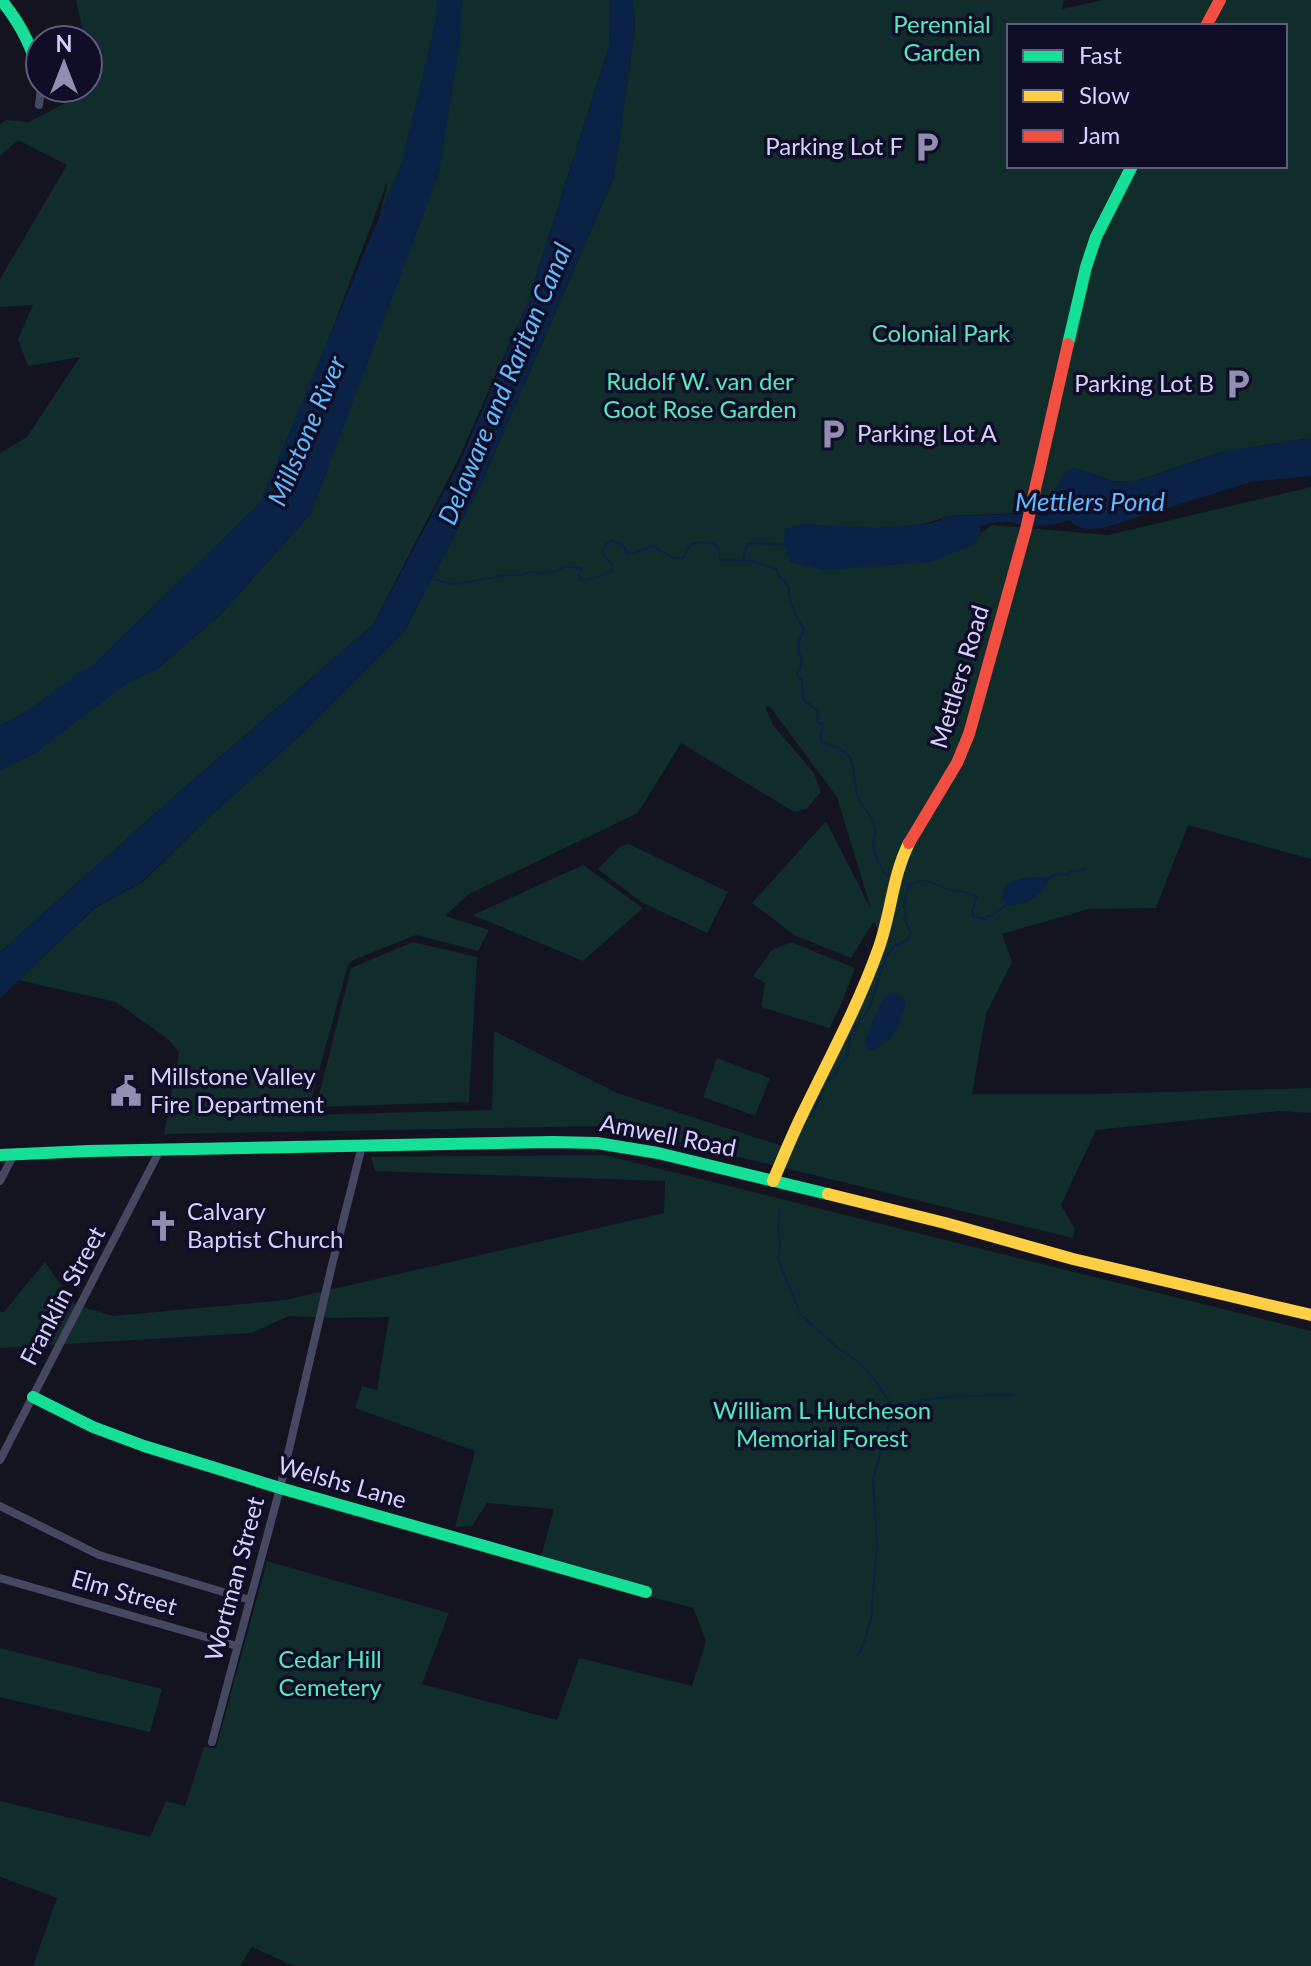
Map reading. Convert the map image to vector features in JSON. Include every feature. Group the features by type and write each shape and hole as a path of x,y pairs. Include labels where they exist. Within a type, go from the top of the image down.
{"street":[{"path":"1,0 24,33"},
{"path":"1207,24 1220,0"},
{"name":"Mettlers Road","path":"773,1181 878,951 903,856 962,753 1026,529 1086,267 1100,227 1131,168"},
{"name":"Amwell Road","path":"0,1155 597,1143 658,1153 945,1223 1073,1259 1311,1315"},
{"name":"Wortman Street","path":"212,1742 280,1488 362,1146"},
{"name":"Franklin Street","path":"0,1460 160,1150"},
{"path":"0,1181 14,1154"},
{"name":"Welshs Lane","path":"33,1397 119,1438 280,1488 646,1592"},
{"path":"0,1506 99,1555 250,1600"},
{"name":"Elm Street","path":"0,1578 237,1646"}],"green space":[{"path":"76,0 611,0 609,46 528,302 458,460 373,625 0,952 0,453 27,437 80,357 28,366 18,339 33,305 0,307 0,279 67,165 18,140 0,156 0,124 6,120 29,122 63,104 104,104 104,24 81,24","holes":["388,180 311,513 220,615 157,669 109,650 260,503 324,352"]},
{"path":"633,0 1064,0 1062,9 1103,0 1311,0 1311,438 1221,452 1134,482 1111,481 1092,473 1056,497 1062,508 1051,512 948,516 894,528 800,524 974,544 981,533 992,525 1108,535 1311,487 1311,859 1188,825 1156,908 1089,909 1002,934 1012,962 986,1014 972,1094 1311,1088 1311,1113 1279,1111 1096,1130 1061,1205 1075,1229 1073,1238 611,1126 164,1134 179,1052 169,1040 116,1002 18,980 95,908 144,881 307,729 404,632 481,484 614,177 635,28","holes":["765,706 770,707 837,797 871,909 826,821 752,903 794,935 851,958 874,921 881,941 786,1147 617,1093 494,1031 492,1110 307,1115 348,965 353,960 416,935 478,951 489,930 445,916 469,894 638,813 681,743 794,812 806,809 821,792 814,773 773,725"]},
{"path":"629,844 728,892 707,933 641,902 598,869 621,846"},
{"path":"583,865 643,908 583,961 473,915"},
{"path":"413,942 477,957 469,1102 316,1107 351,968"},
{"path":"791,942 855,968 829,1028 761,1007 765,983 753,976 772,950"},
{"path":"717,1058 770,1078 755,1116 703,1097"},
{"path":"604,1155 1311,1331 1311,1966 294,1966 252,1947 240,1966 33,1966 57,1898 0,1877 0,1801 150,1837 166,1801 185,1806 204,1747 216,1748 267,1561 449,1613 422,1684 557,1720 579,1658 692,1686 706,1641 693,1608 538,1567 554,1509 487,1503 472,1526 455,1527 475,1451 355,1408 362,1386 377,1390 389,1317 289,1316 251,1333 0,1348 0,1312 4,1312 45,1262 74,1304 113,1316 285,1300 664,1213 665,1181 375,1171 371,1157"},
{"path":"0,1648 162,1689 150,1732 0,1697"}],"water":[{"name":"Millstone River","path":"437,0 462,0 460,44 439,173 311,513 220,615 157,669 126,684 34,754 0,770 0,725 92,666 260,503 401,165 436,20"},
{"name":"Delaware and Raritan Canal","path":"611,0 633,0 635,28 614,177 481,484 404,632 307,729 143,881 94,908 0,999 0,952 373,625 460,462 528,302 609,46"},
{"name":"Mettlers Pond","path":"1311,438 1311,476 1251,482 1103,528 1081,528 1070,520 1036,526 996,522 980,526 981,533 975,544 931,562 824,570 790,562 784,544 785,529 800,524 877,528 933,523 948,516 1047,516 1062,510 1057,490 1067,470 1073,468 1111,481 1134,482 1221,452"},
{"path":"1044,877 1049,881 1031,899 1007,905 1003,898 1004,888 1013,881"},
{"path":"892,993 904,998 906,1005 900,1024 888,1040 870,1051 865,1043 869,1031 886,995"}],"waterway":[{"path":"430,578 455,584 557,571 564,566 582,569 579,575 582,581 612,571 612,564 603,554 605,545 611,541 622,544 627,554 653,546 673,558 683,558 690,545 701,542 714,544 719,550 719,560 752,561 777,569 778,575 789,587 793,609 804,629 799,642 801,665 797,675 802,681 803,699 818,711 817,722 822,724 821,741 843,751 851,760 857,794 875,828 874,850 887,876"},
{"path":"743,561 747,544 787,545"},
{"path":"1046,880 1057,874 1067,875 1085,869"},
{"path":"910,885 926,881 977,896 973,916 985,919 1006,905"},
{"path":"829,1080 847,1057 850,1036 867,1012 886,956 896,945 908,940 911,933 904,918 905,899 910,885 902,882"},
{"path":"811,1117 824,1089"},
{"path":"780,1208 778,1259 801,1315 860,1363 892,1405 873,1479 877,1546 871,1619 857,1656"},
{"path":"893,1409 904,1403 953,1396 1013,1395"}],"traffic: fast":[{"path":"1,0 24,34"},
{"path":"1068,344 1096,237 1131,168"},
{"path":"0,1155 597,1143 658,1153 828,1194"},
{"path":"33,1397 93,1427 144,1446 646,1592"}],"traffic: slow":[{"path":"773,1181 870,971 909,843"},
{"path":"828,1194 1073,1259 1311,1315"}],"traffic: jam":[{"path":"1207,24 1220,0"},
{"path":"909,843 957,763 969,734 1026,529 1068,344"}],"place":[{"name":"Parking Lot F","path":"927,147"},
{"name":"Parking Lot B","path":"1238,384"},
{"name":"Parking Lot A","path":"833,434"},
{"name":"Millstone Valley Fire Department","path":"126,1091"},
{"name":"Calvary Baptist Church","path":"163,1226"}],"park label":[{"name":"Perennial Garden","path":"942,39"},
{"name":"Colonial Park","path":"941,334"},
{"name":"Rudolf W. van der Goot Rose Garden","path":"700,396"},
{"name":"William L Hutcheson Memorial Forest","path":"822,1425"},
{"name":"Cedar Hill Cemetery","path":"330,1674"}]}
